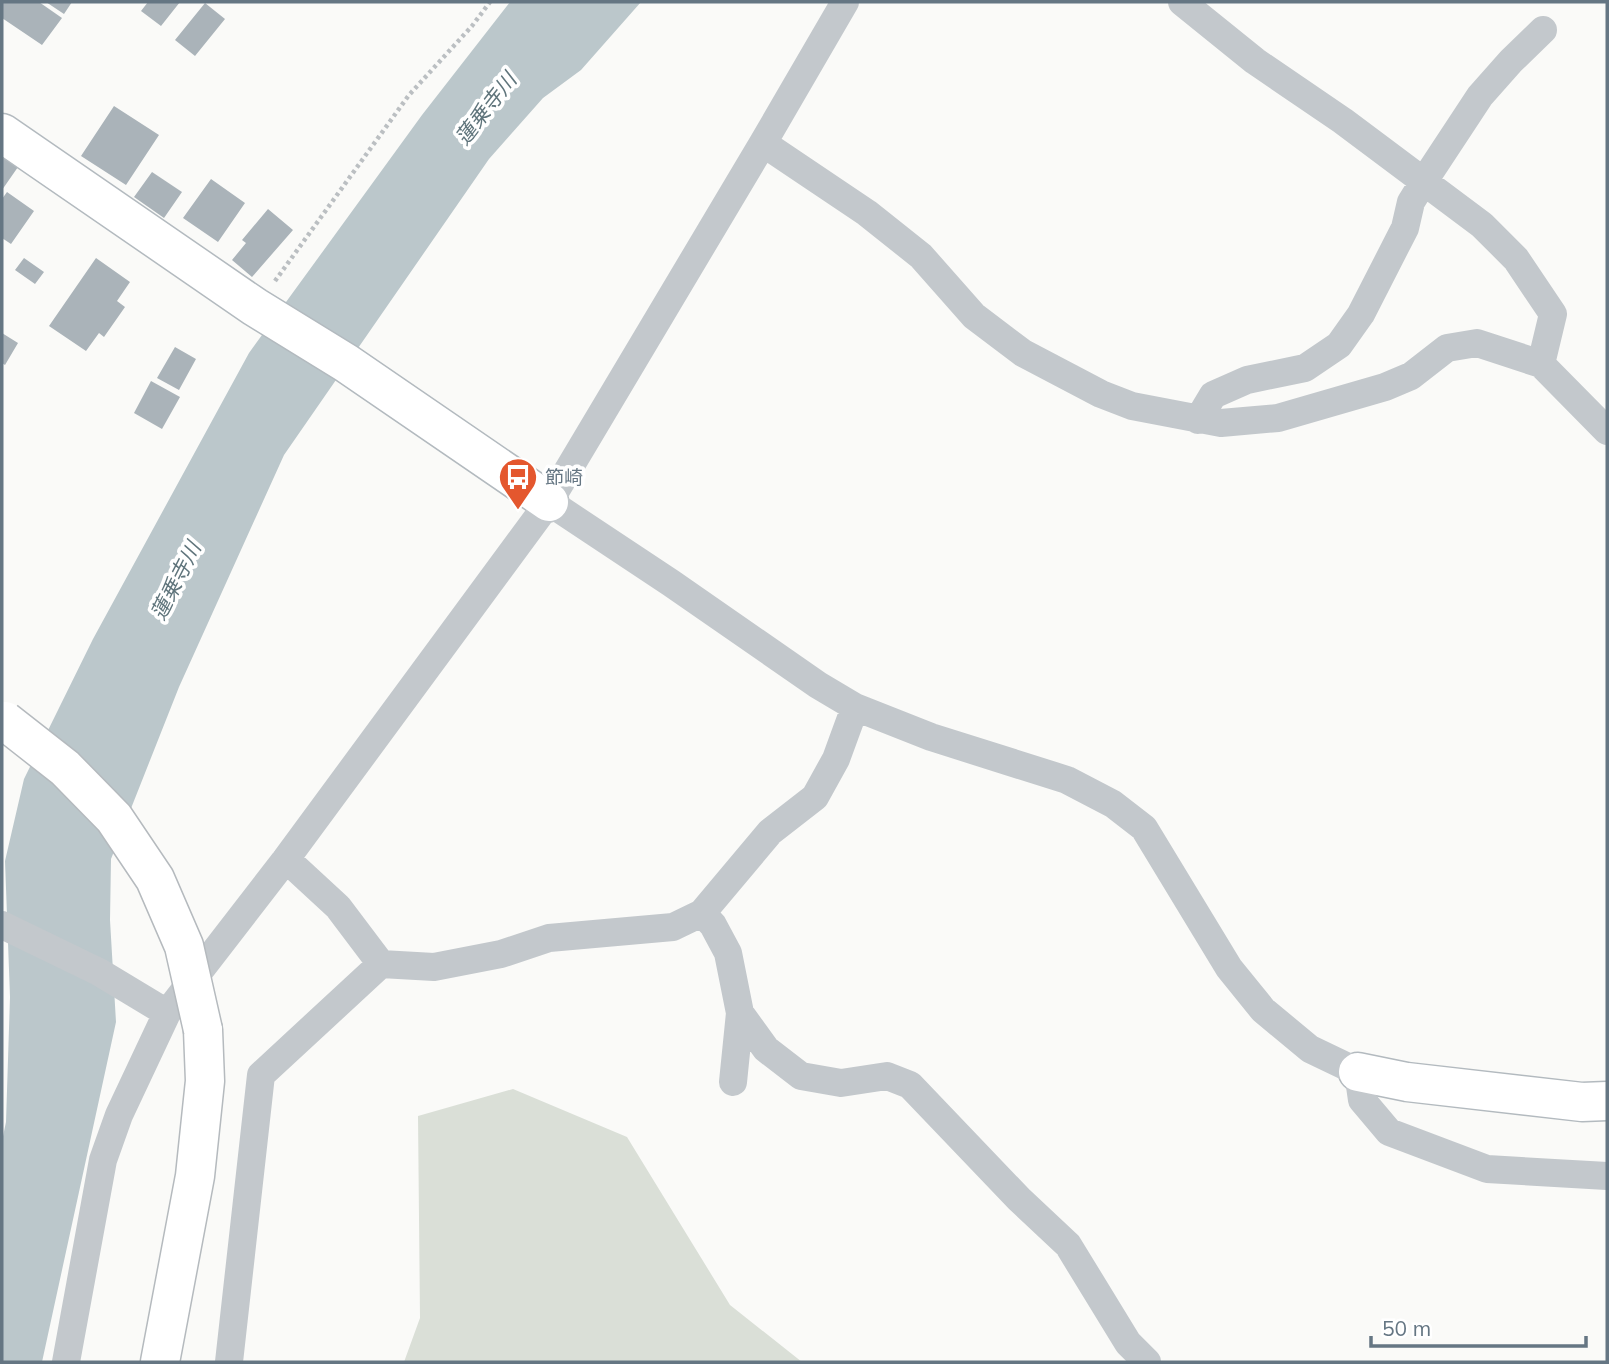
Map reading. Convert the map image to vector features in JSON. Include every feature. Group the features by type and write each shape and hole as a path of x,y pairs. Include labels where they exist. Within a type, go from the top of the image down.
{"street":[{"path":"66,1362 103,1160 119,1115 167,1013 286,859 549,502 845,2"},
{"path":"1182,2 1255,61 1343,121 1482,225 1516,259 1552,314 1541,364"},
{"path":"1198,420 1213,395 1247,380 1305,368 1339,345 1360,314 1405,228 1412,202 1423,181 1480,96 1543,30"},
{"path":"2,133 258,308 346,363 818,685 855,707 932,737 1067,780 1113,804 1144,828 1229,968 1263,1010 1310,1049 1358,1072 1407,1082 1583,1102 1607,1101"},
{"path":"763,144 867,213 921,256 974,316 1023,353 1101,394 1132,406 1221,423 1278,418 1385,387 1411,376 1447,348 1477,343 1541,364 1607,431"},
{"path":"229,1362 261,1075 381,964 434,967 502,954 549,938 673,927 702,913 770,832 815,797 836,759 855,707"},
{"path":"3,720 65,768 114,818 155,879 184,946 203,1030 205,1081 195,1176 160,1362"},
{"path":"286,859 338,907 381,964"},
{"path":"702,913 713,925 728,953 740,1013 733,1082"},
{"path":"2,925 99,972 167,1013"},
{"path":"740,1013 766,1049 801,1076 841,1083 887,1076 910,1086 1019,1199 1068,1245 1128,1343 1147,1362"},
{"path":"1358,1072 1362,1100 1389,1132 1487,1169 1607,1176"}],"path":[{"path":"258,308 409,95 472,26 490,2"}],"shaded area":[{"path":"513,1089 627,1137 730,1305 802,1362 404,1362 420,1318 418,1116"}],"water":[{"name":"蓮乗寺川","path":"510,2 641,2 581,70 543,98 489,159 284,455 179,687 111,859 110,920 116,1022 42,1362 2,1362 2,1141 6,1122 10,997 5,861 24,779 93,639 249,353 422,115"}],"building":[{"path":"2,2 39,2 62,18 42,45 2,18"},
{"path":"46,2 72,2 64,14"},
{"path":"148,2 180,2 161,26 141,11"},
{"path":"205,3 225,19 195,56 175,40"},
{"path":"114,106 159,135 126,185 81,156"},
{"path":"2,155 18,167 2,190"},
{"path":"152,172 182,192 164,218 134,197"},
{"path":"211,179 245,203 218,242 183,218"},
{"path":"7,192 34,211 11,244 2,238 2,199"},
{"path":"268,209 293,230 252,277 232,260 246,243 242,240"},
{"path":"24,258 44,272 35,284 15,270"},
{"path":"96,258 130,282 117,301 125,307 104,337 99,333 86,351 49,326"},
{"path":"2,333 18,343 5,365 2,363"},
{"path":"175,347 196,359 179,390 157,378"},
{"path":"151,381 180,397 162,429 134,413"}],"place":[{"name":"節崎","path":"518,511"}]}
